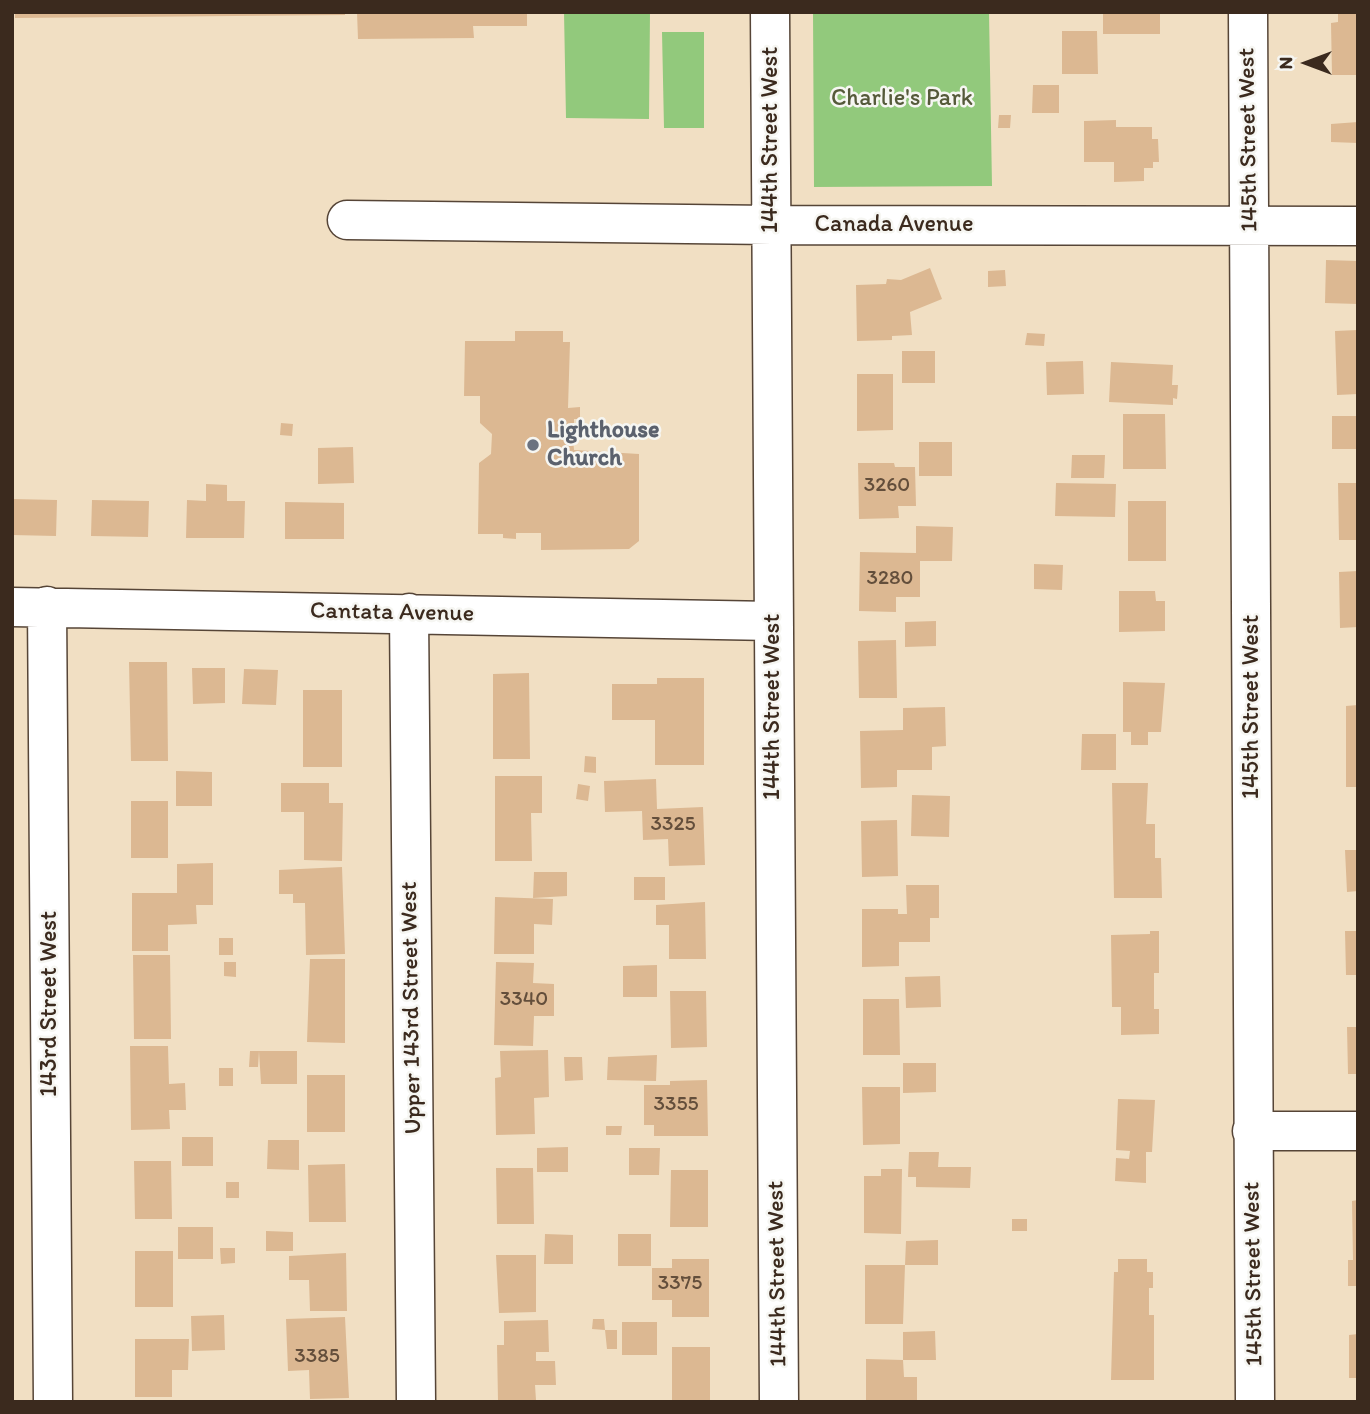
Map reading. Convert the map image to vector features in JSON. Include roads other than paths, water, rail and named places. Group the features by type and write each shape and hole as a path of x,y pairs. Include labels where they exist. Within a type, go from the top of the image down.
{"street":[{"name":"144th Street West","path":"770,12 779,1402"},
{"name":"145th Street West","path":"1248,12 1255,1402"},
{"name":"Canada Avenue","path":"347,220 772,225 1358,226"},
{"name":"Cantata Avenue","path":"29,606 772,621"},
{"name":"143rd Street West","path":"29,606 53,1402"},
{"name":"Upper 143rd Street West","path":"409,613 416,1402"},
{"path":"1252,1131 1358,1130"}],"place":[{"name":"Lighthouse Church","path":"533,445"}],"park label":[{"name":"Charlie's Park","path":"902,99"}]}
